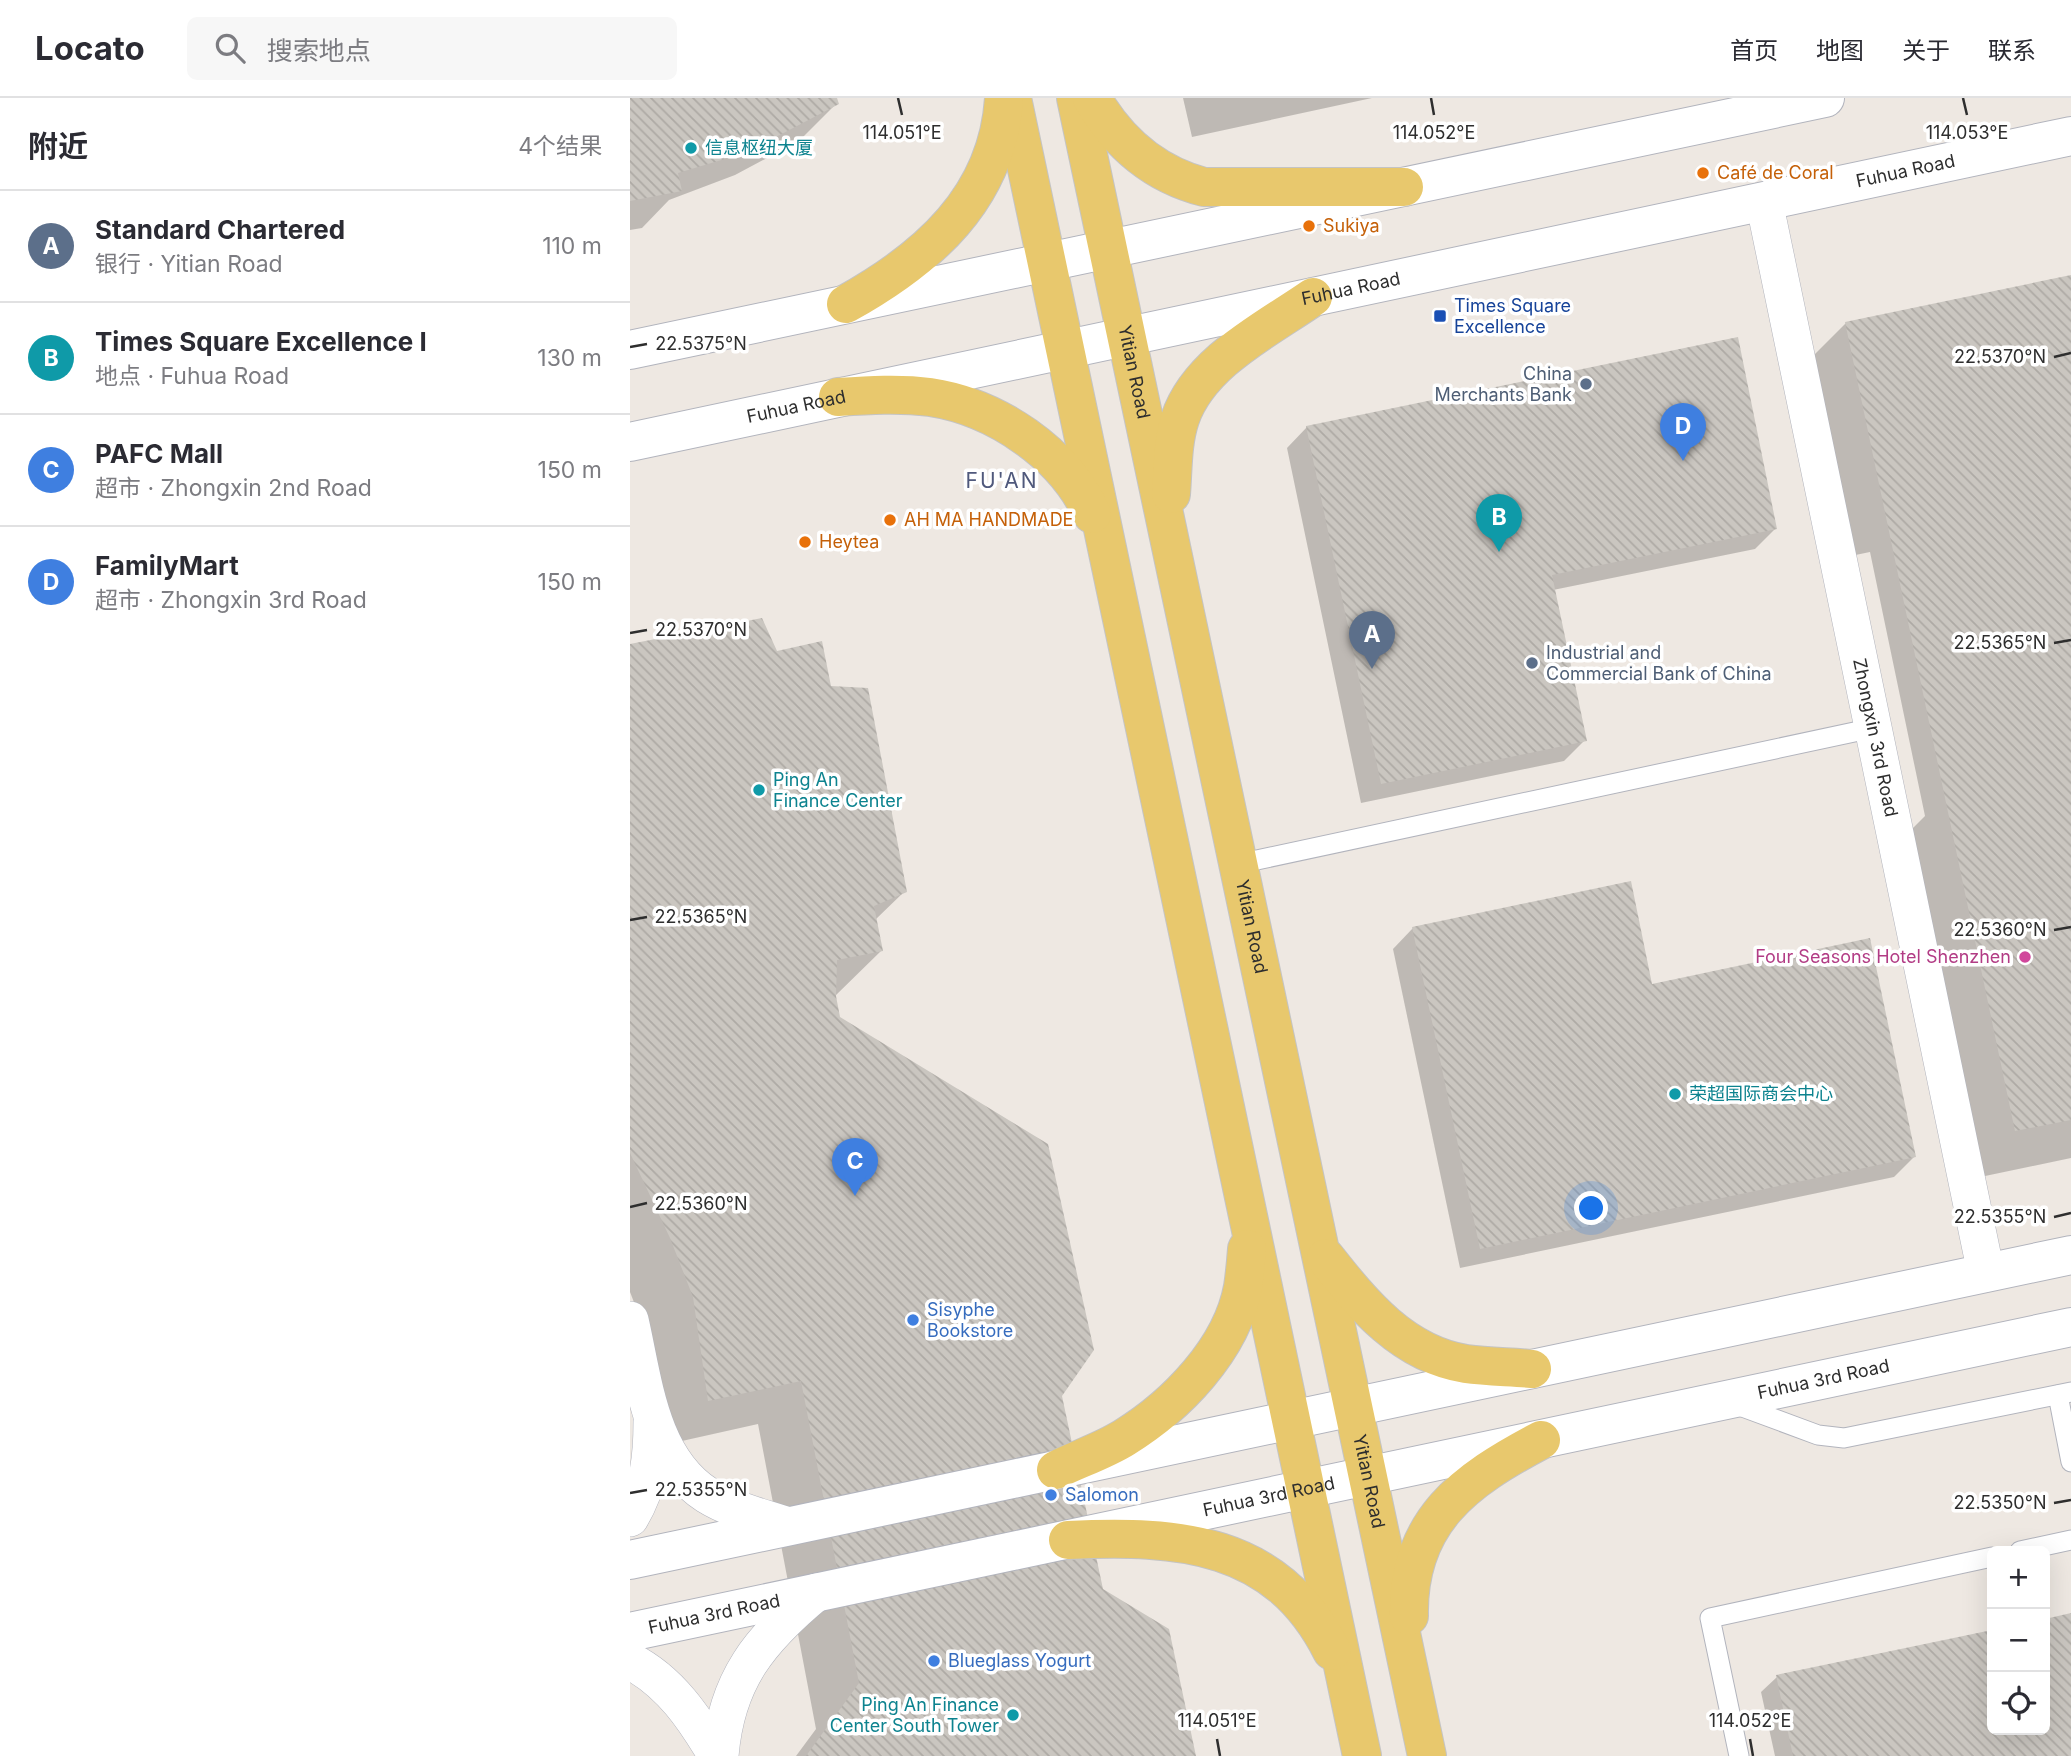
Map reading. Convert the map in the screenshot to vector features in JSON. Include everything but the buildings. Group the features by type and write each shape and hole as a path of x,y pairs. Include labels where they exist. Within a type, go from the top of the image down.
{"main road":[{"path":"846,304 893,278 932,247 961,212 985,172 1004,98"},
{"path":"1012,98 1362,1756"},
{"name":"Yitian Road","path":"1076,98 1427,1756"},
{"path":"1092,98 1114,132 1131,150 1168,175 1186,183 1204,187 1404,187"},
{"path":"1167,531 1177,430 1194,391 1227,356 1313,297"},
{"path":"838,397 931,397 979,410 1012,428 1043,450 1070,480 1090,509 1106,544"},
{"path":"1056,1470 1124,1438 1175,1399 1205,1366 1228,1330 1243,1288 1250,1223"},
{"path":"1320,1250 1363,1304 1398,1335 1417,1346 1465,1364 1532,1369"},
{"path":"1410,1674 1409,1610 1416,1559 1435,1519 1457,1493 1490,1467 1541,1440"},
{"path":"1068,1540 1129,1537 1181,1541 1231,1553 1278,1580 1317,1621 1347,1681"}],"street":[{"path":"630,350 1404,187 1759,105 1825,98"},
{"name":"Fuhua Road","path":"630,442 2071,136"},
{"name":"Zhongxin 3rd Road","path":"1764,201 1986,1273"},
{"path":"630,1560 2071,1255"},
{"path":"630,1320 652,1417 669,1455 692,1483 708,1495 788,1526"},
{"name":"Fuhua 3rd Road","path":"630,1632 2071,1327"},
{"path":"630,1518 643,1495 650,1474 652,1417"},
{"path":"719,1756 726,1712 738,1678 761,1646 817,1592"},
{"path":"630,1661 655,1677 688,1711 719,1756"}],"lane":[{"path":"1238,864 1873,728"},
{"path":"1708,1404 1744,1406 1818,1434 1844,1438 2064,1393 2071,1462"},
{"path":"2043,1546 2071,1540"},
{"path":"1739,1756 1710,1618 1987,1558"}],"place":[{"name":"信息枢纽大厦","path":"691,148"},
{"name":"Café de Coral","path":"1703,173"},
{"name":"Sukiya","path":"1309,226"},
{"name":"Times Square Excellence","path":"1440,316"},
{"name":"China Merchants Bank","path":"1586,384"},
{"name":"FamilyMart","path":"1683,461"},
{"name":"AH MA HANDMADE","path":"890,520"},
{"name":"Heytea","path":"805,542"},
{"name":"Times Square Excellence I","path":"1499,552"},
{"name":"Industrial and Commercial Bank of China","path":"1532,663"},
{"name":"Standard Chartered","path":"1372,669"},
{"name":"Ping An Finance Center","path":"759,790"},
{"name":"Four Seasons Hotel Shenzhen","path":"2025,957"},
{"name":"荣超国际商会中心","path":"1675,1094"},
{"name":"PAFC Mall","path":"855,1196"},
{"name":"Sisyphe Bookstore","path":"913,1320"},
{"name":"Salomon","path":"1051,1495"},
{"name":"Blueglass Yogurt","path":"934,1661"},
{"name":"Ping An Finance Center South Tower","path":"1013,1715"}],"district":[{"name":"FU'AN","path":"1002,481"}]}
